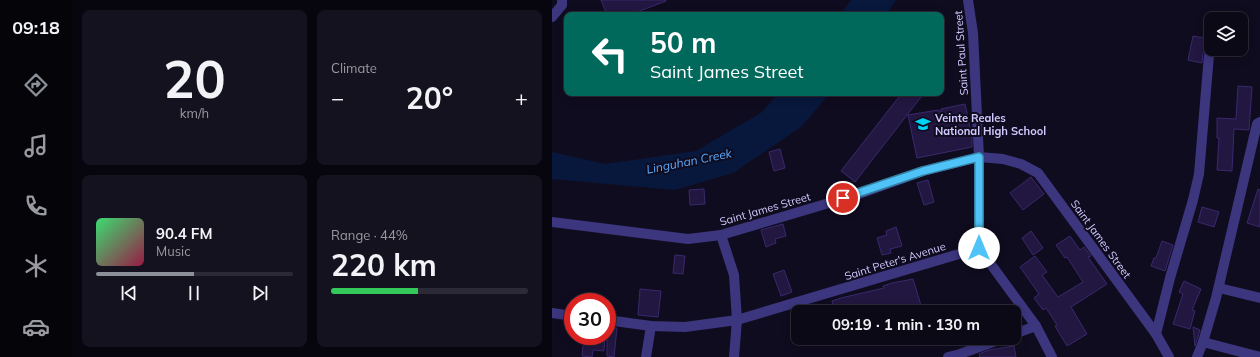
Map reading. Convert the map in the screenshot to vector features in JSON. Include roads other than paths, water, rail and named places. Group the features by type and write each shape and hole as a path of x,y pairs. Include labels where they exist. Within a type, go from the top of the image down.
{"street":[{"path":"552,17 562,5 562,0"},
{"name":"Saint Paul Street","path":"968,0 973,33 979,157 979,248"},
{"path":"1156,334 1199,174 1209,56"},
{"path":"1197,357 1219,288 1258,124 1260,122"},
{"name":"Saint James Street","path":"552,222 688,239 721,235 856,195 923,171 979,157 1003,159 1021,164 1038,173 1156,334 1167,356"},
{"path":"721,235 734,275 737,320 734,357"},
{"path":"979,248 1036,326 1052,357"},
{"name":"Saint Peter's Avenue","path":"616,321 651,326 685,328 737,320 979,248"},
{"path":"1219,288 1260,298"},
{"path":"552,313 564,315"},
{"path":"646,357 651,326"},
{"path":"1021,331 1036,326"},
{"path":"1203,342 1260,357"},
{"path":"948,357 960,355 986,345"}],"water":[{"path":"851,0 896,0 888,12 842,12"},
{"name":"Linguhan Creek","path":"775,96 827,96 801,127 733,173 675,190 552,179 552,152 605,164 696,151 762,112"}],"place":[{"name":"Veinte Reales National High School","path":"923,124"}]}
